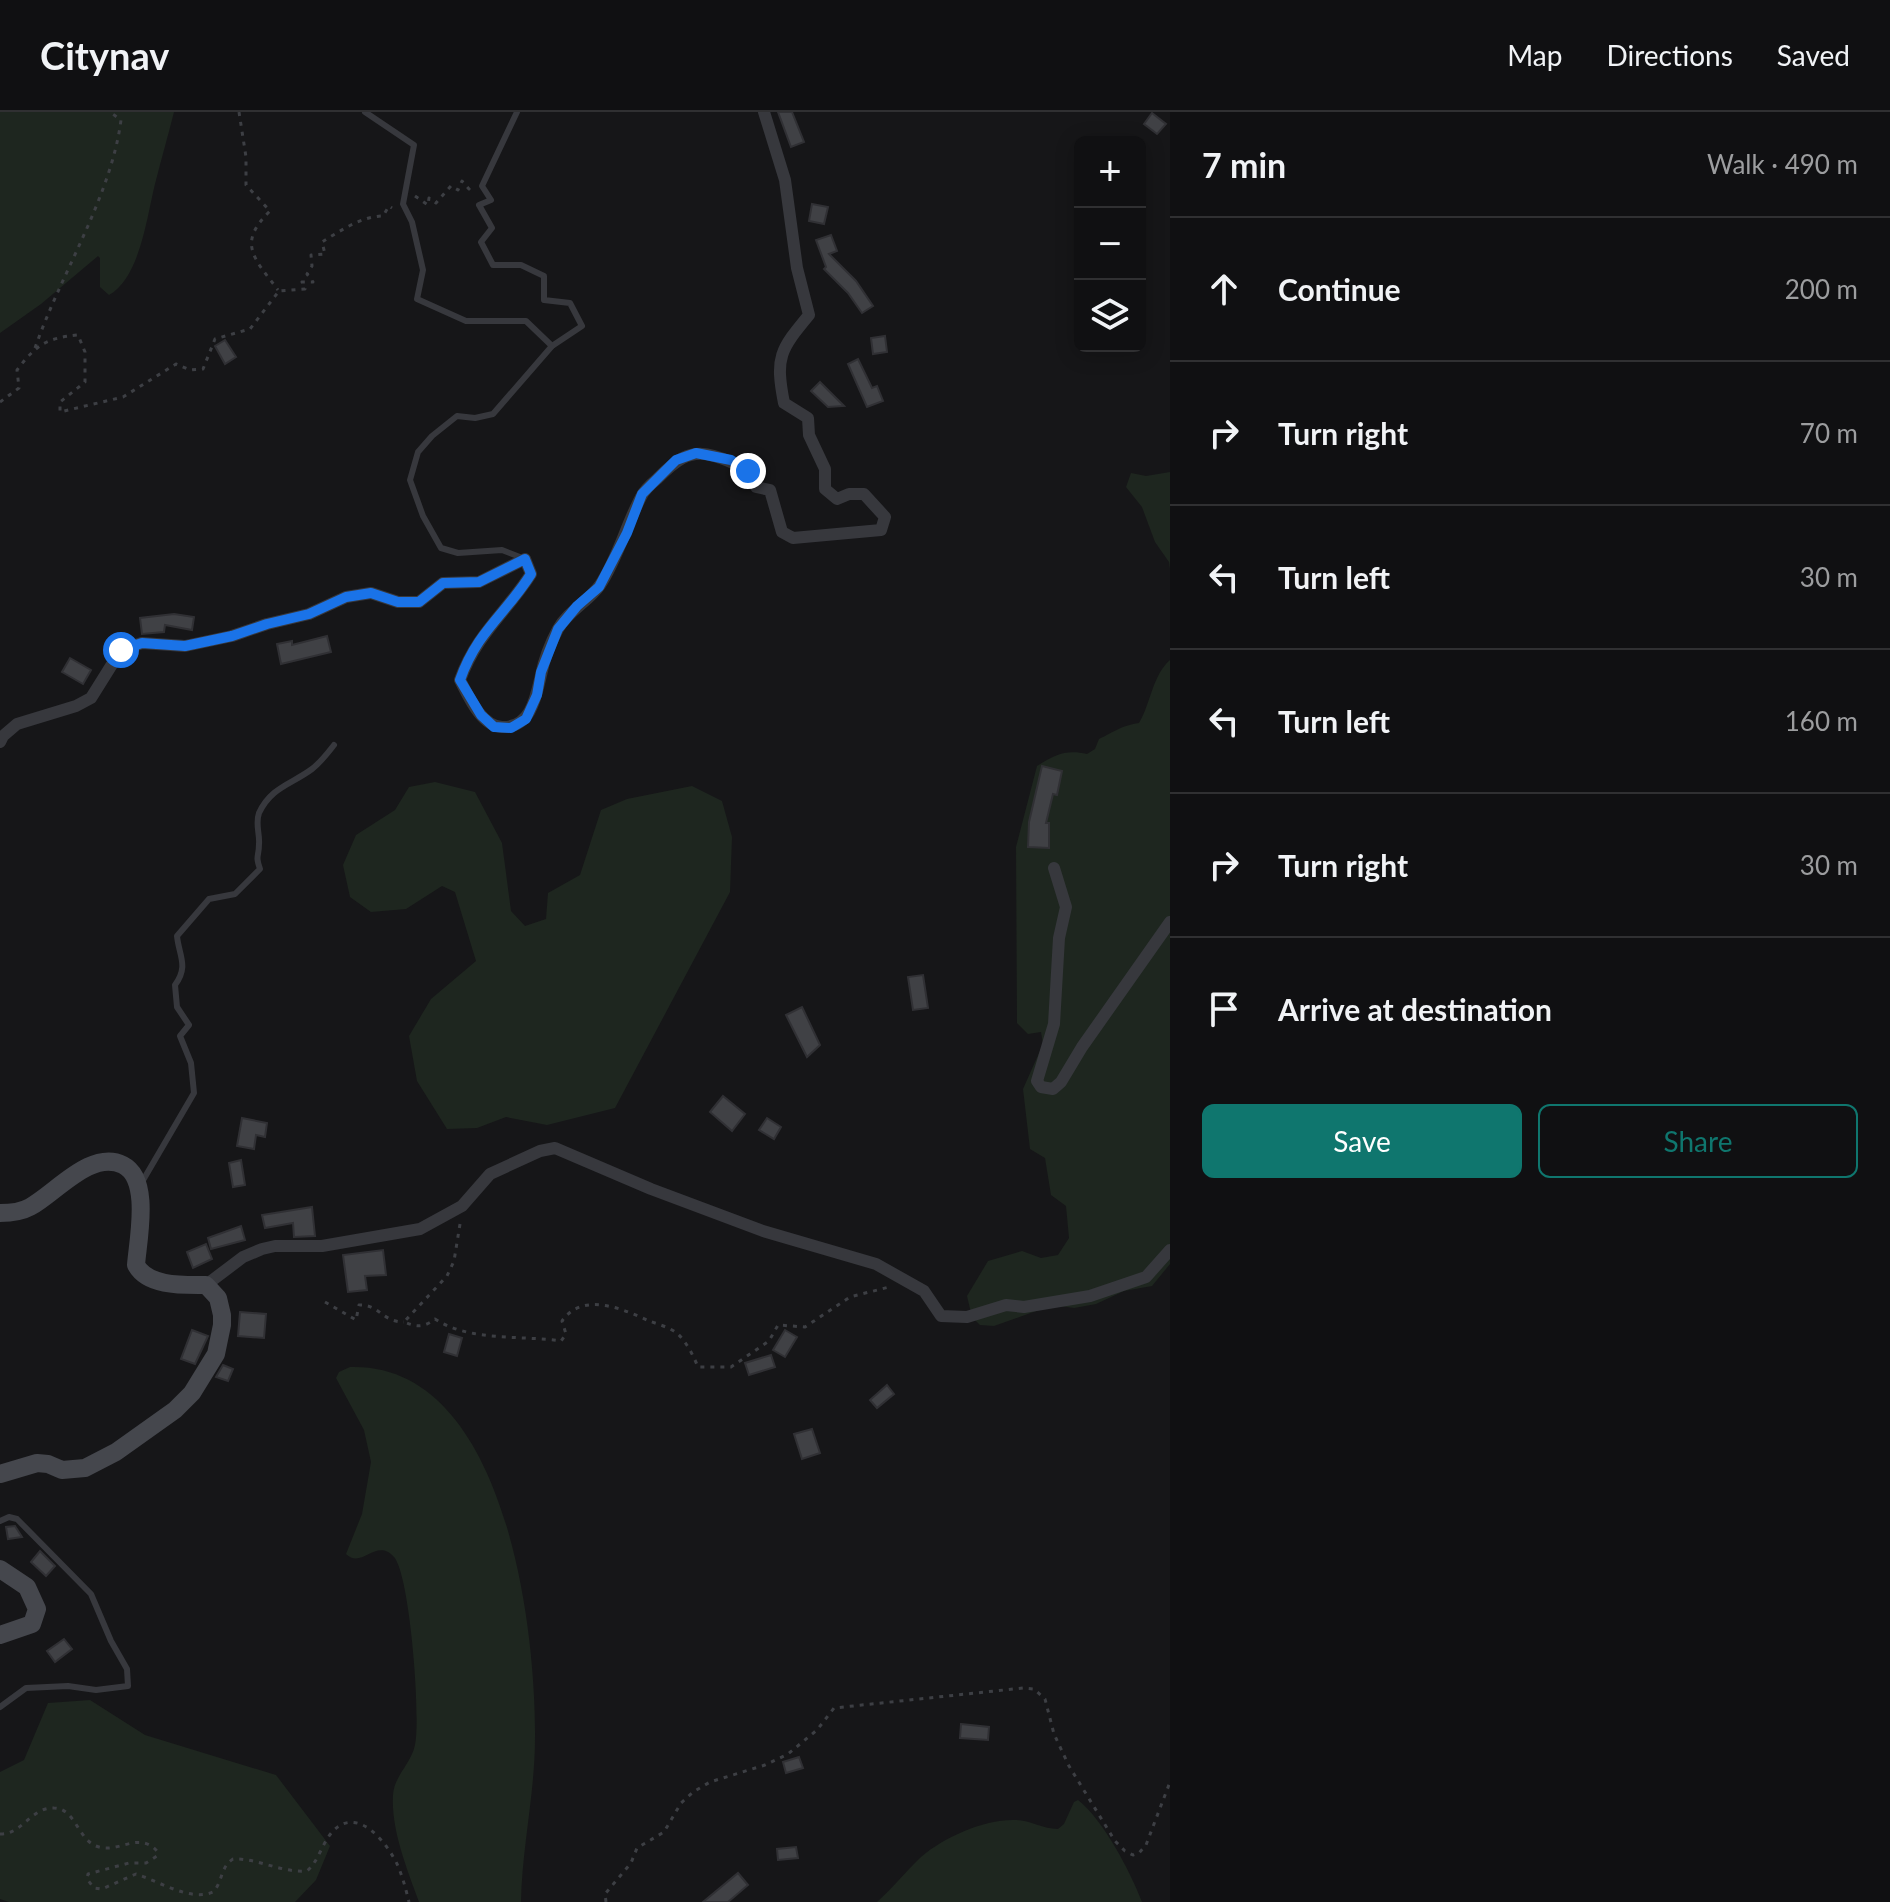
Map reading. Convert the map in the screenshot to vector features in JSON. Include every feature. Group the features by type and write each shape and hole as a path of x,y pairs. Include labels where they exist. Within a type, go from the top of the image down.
{"main road":[{"path":"0,1213 29,1208 96,1163 115,1162 127,1167 140,1185 136,1265 140,1273 157,1281 206,1285 218,1298 222,1315 216,1354 192,1393 175,1410 116,1452 85,1468 62,1470 37,1463 0,1474"},
{"path":"0,1569 27,1587 37,1609 32,1624 0,1635"}],"street":[{"path":"0,742 17,724 76,706 91,698 121,650 142,643 185,646 232,636 309,614 346,597 371,593 398,602 419,602 443,583 479,582 525,559 531,574 481,636 468,657 460,680 481,715 494,727 511,728 526,719 558,629 577,606 599,587 627,533 642,494 676,460 696,453 731,460 748,471 756,487 770,490 782,532 793,538 881,530 885,517 864,494 849,494 837,499 825,489 825,469 809,435 808,418 784,403 778,372 785,344 809,315 797,268 785,180 764,112"},
{"path":"1054,868 1066,907 1059,938 1054,1024 1037,1081 1041,1087 1053,1089 1061,1082 1170,922"},
{"path":"206,1285 243,1257 262,1249 322,1246 412,1230 462,1206 490,1174 540,1151 555,1148 651,1189 763,1231 876,1264 924,1291 941,1316 967,1317 1006,1305 1024,1307 1090,1296 1146,1277 1170,1250"}],"lane":[{"path":"365,112 414,145 403,204 412,222 423,270 417,299 466,321 526,321 552,346"},
{"path":"517,112 482,186 491,200 479,205 492,228 481,242 493,265 521,265 544,276 544,300 570,303 582,326 552,346 493,414 475,418 457,416 432,436 418,452 410,480 423,516 441,548 458,553 502,550 525,559"},
{"path":"140,1185 194,1093 191,1063 180,1036 189,1025 177,1007 175,985 183,974 184,960 178,949 177,936 199,907 209,899 235,894 260,869 255,855 260,844 257,834 259,814 277,789 309,772 334,745"},
{"path":"0,1521 9,1517 17,1519 91,1594 127,1669 128,1686 96,1690 68,1686 26,1688 0,1707"}],"path":[{"path":"0,402 19,388 17,370 35,348 103,186 119,142 121,120 110,112"},
{"path":"239,112 246,157 246,185 270,211 250,237 251,253 279,291"},
{"path":"35,348 58,337 78,335 85,352 85,382 60,402 60,412 123,397 176,364 190,370 203,369 215,339 250,329 279,291 305,289 302,282 313,282 307,274 312,266 311,255 325,254 322,242 374,216 383,216 389,206 393,208 412,202 416,195 428,205 429,198 436,203 451,186 458,190 462,181 469,189 472,181 482,186"},
{"path":"404,1322 439,1287 451,1269 462,1206"},
{"path":"325,1302 356,1320 359,1305 369,1305 391,1322 419,1327 435,1319 445,1326 484,1335 561,1341 566,1334 562,1321 569,1312 583,1306 603,1304 676,1332 691,1351 698,1367 731,1367 769,1341 778,1325 805,1327 850,1297 909,1283"},
{"path":"606,1902 605,1894 631,1863 637,1848 664,1832 681,1803 693,1792 710,1782 765,1765 788,1754 817,1730 829,1712 839,1706 1034,1689 1045,1699 1058,1744 1081,1788 1115,1841 1133,1855 1146,1845 1170,1782"},
{"path":"0,1834 12,1833 45,1809 60,1809 97,1847 142,1842 157,1851 150,1862 129,1863 88,1874 87,1879 94,1888 102,1889 136,1874 174,1893 196,1899 214,1891 224,1867 233,1859 290,1871 310,1870 331,1833 353,1821 372,1832 395,1860 409,1902"}],"shaded area":[{"path":"0,112 174,112 141,245 120,287 109,295 100,287 98,256 41,304 0,333"},
{"path":"1170,472 1170,569 1169,562 1155,542 1142,507 1126,487 1131,473 1146,476"},
{"path":"1170,660 1170,1264 1152,1286 1124,1291 1096,1304 1074,1308 1053,1305 994,1326 980,1325 972,1317 967,1296 988,1261 1022,1251 1041,1258 1058,1255 1069,1238 1066,1206 1051,1195 1045,1158 1030,1149 1023,1089 1043,1044 1041,1032 1028,1034 1017,1023 1016,847 1037,766 1060,754 1087,754 1095,749 1099,739 1122,727 1139,723 1155,682"},
{"path":"435,782 475,792 502,843 511,911 525,926 546,919 548,893 580,875 601,810 627,799 692,786 722,801 732,837 730,892 615,1108 547,1125 506,1117 477,1128 447,1129 417,1081 409,1036 431,999 476,961 455,892 442,886 406,909 371,912 350,897 343,865 356,835 395,810 409,787"},
{"path":"350,1367 402,1377 444,1407 477,1453 501,1509 518,1570 534,1690 534,1759 521,1902 419,1902 405,1863 397,1836 393,1795 396,1782 415,1745 413,1647 405,1590 394,1557 381,1550 358,1558 346,1554 362,1514 371,1462 364,1430 336,1378 339,1372"},
{"path":"90,1700 145,1735 276,1775 330,1846 316,1880 295,1902 9,1902 0,1899 0,1772 24,1760 48,1703"},
{"path":"1078,1800 1106,1833 1124,1862 1142,1902 877,1902 921,1857 953,1836 1003,1820 1021,1820 1058,1829"}],"building":[{"path":"778,112 792,112 804,142 791,147"},
{"path":"1152,113 1166,124 1157,134 1144,124"},
{"path":"812,204 828,207 824,224 809,221"},
{"path":"831,235 837,251 829,254 856,281 873,306 862,313 848,293 824,269 826,267 816,240"},
{"path":"885,336 887,352 873,354 871,338"},
{"path":"225,340 236,357 225,364 215,346"},
{"path":"858,359 872,388 877,386 883,401 867,407 848,364"},
{"path":"820,382 844,406 828,407 811,391"},
{"path":"174,614 194,617 192,630 165,625 164,632 142,634 140,618"},
{"path":"327,636 331,652 281,664 277,644 292,641 292,645"},
{"path":"70,658 91,670 83,684 62,672"},
{"path":"1042,766 1062,771 1046,823 1049,823 1049,848 1028,847 1029,822"},
{"path":"923,975 928,1008 913,1010 908,977"},
{"path":"802,1007 820,1045 807,1057 786,1015"},
{"path":"723,1096 745,1114 732,1131 710,1112"},
{"path":"242,1118 267,1123 265,1137 256,1135 254,1149 237,1146"},
{"path":"767,1118 781,1127 774,1139 759,1130"},
{"path":"241,1160 245,1185 233,1187 229,1163"},
{"path":"312,1207 315,1236 294,1237 293,1223 265,1228 262,1215"},
{"path":"241,1226 245,1240 211,1249 208,1238"},
{"path":"206,1244 212,1259 193,1268 187,1252"},
{"path":"383,1250 386,1275 365,1276 367,1290 348,1292 343,1255"},
{"path":"240,1312 266,1314 264,1338 238,1336"},
{"path":"192,1330 208,1336 195,1364 181,1359"},
{"path":"785,1330 797,1337 785,1357 773,1350"},
{"path":"449,1334 462,1338 457,1356 444,1352"},
{"path":"771,1355 775,1367 749,1375 745,1363"},
{"path":"223,1365 233,1369 228,1381 216,1377"},
{"path":"887,1385 894,1394 877,1408 870,1400"},
{"path":"812,1429 820,1453 802,1459 794,1434"},
{"path":"15,1526 22,1537 8,1539 6,1527"},
{"path":"40,1551 55,1566 46,1576 31,1562"},
{"path":"64,1639 72,1649 55,1662 47,1651"},
{"path":"961,1724 989,1727 988,1740 960,1738"},
{"path":"799,1757 803,1768 786,1773 783,1762"},
{"path":"796,1847 798,1858 778,1860 777,1849"},
{"path":"738,1873 748,1885 728,1902 703,1902"}],"route":[{"path":"121,650 142,643 185,646 232,636 309,614 346,597 371,593 398,602 419,602 443,583 479,582 525,559 531,574 481,636 468,657 460,680 481,715 494,727 511,728 526,719 558,629 577,606 599,587 627,533 642,494 676,460 696,453 731,460 748,471"}]}
